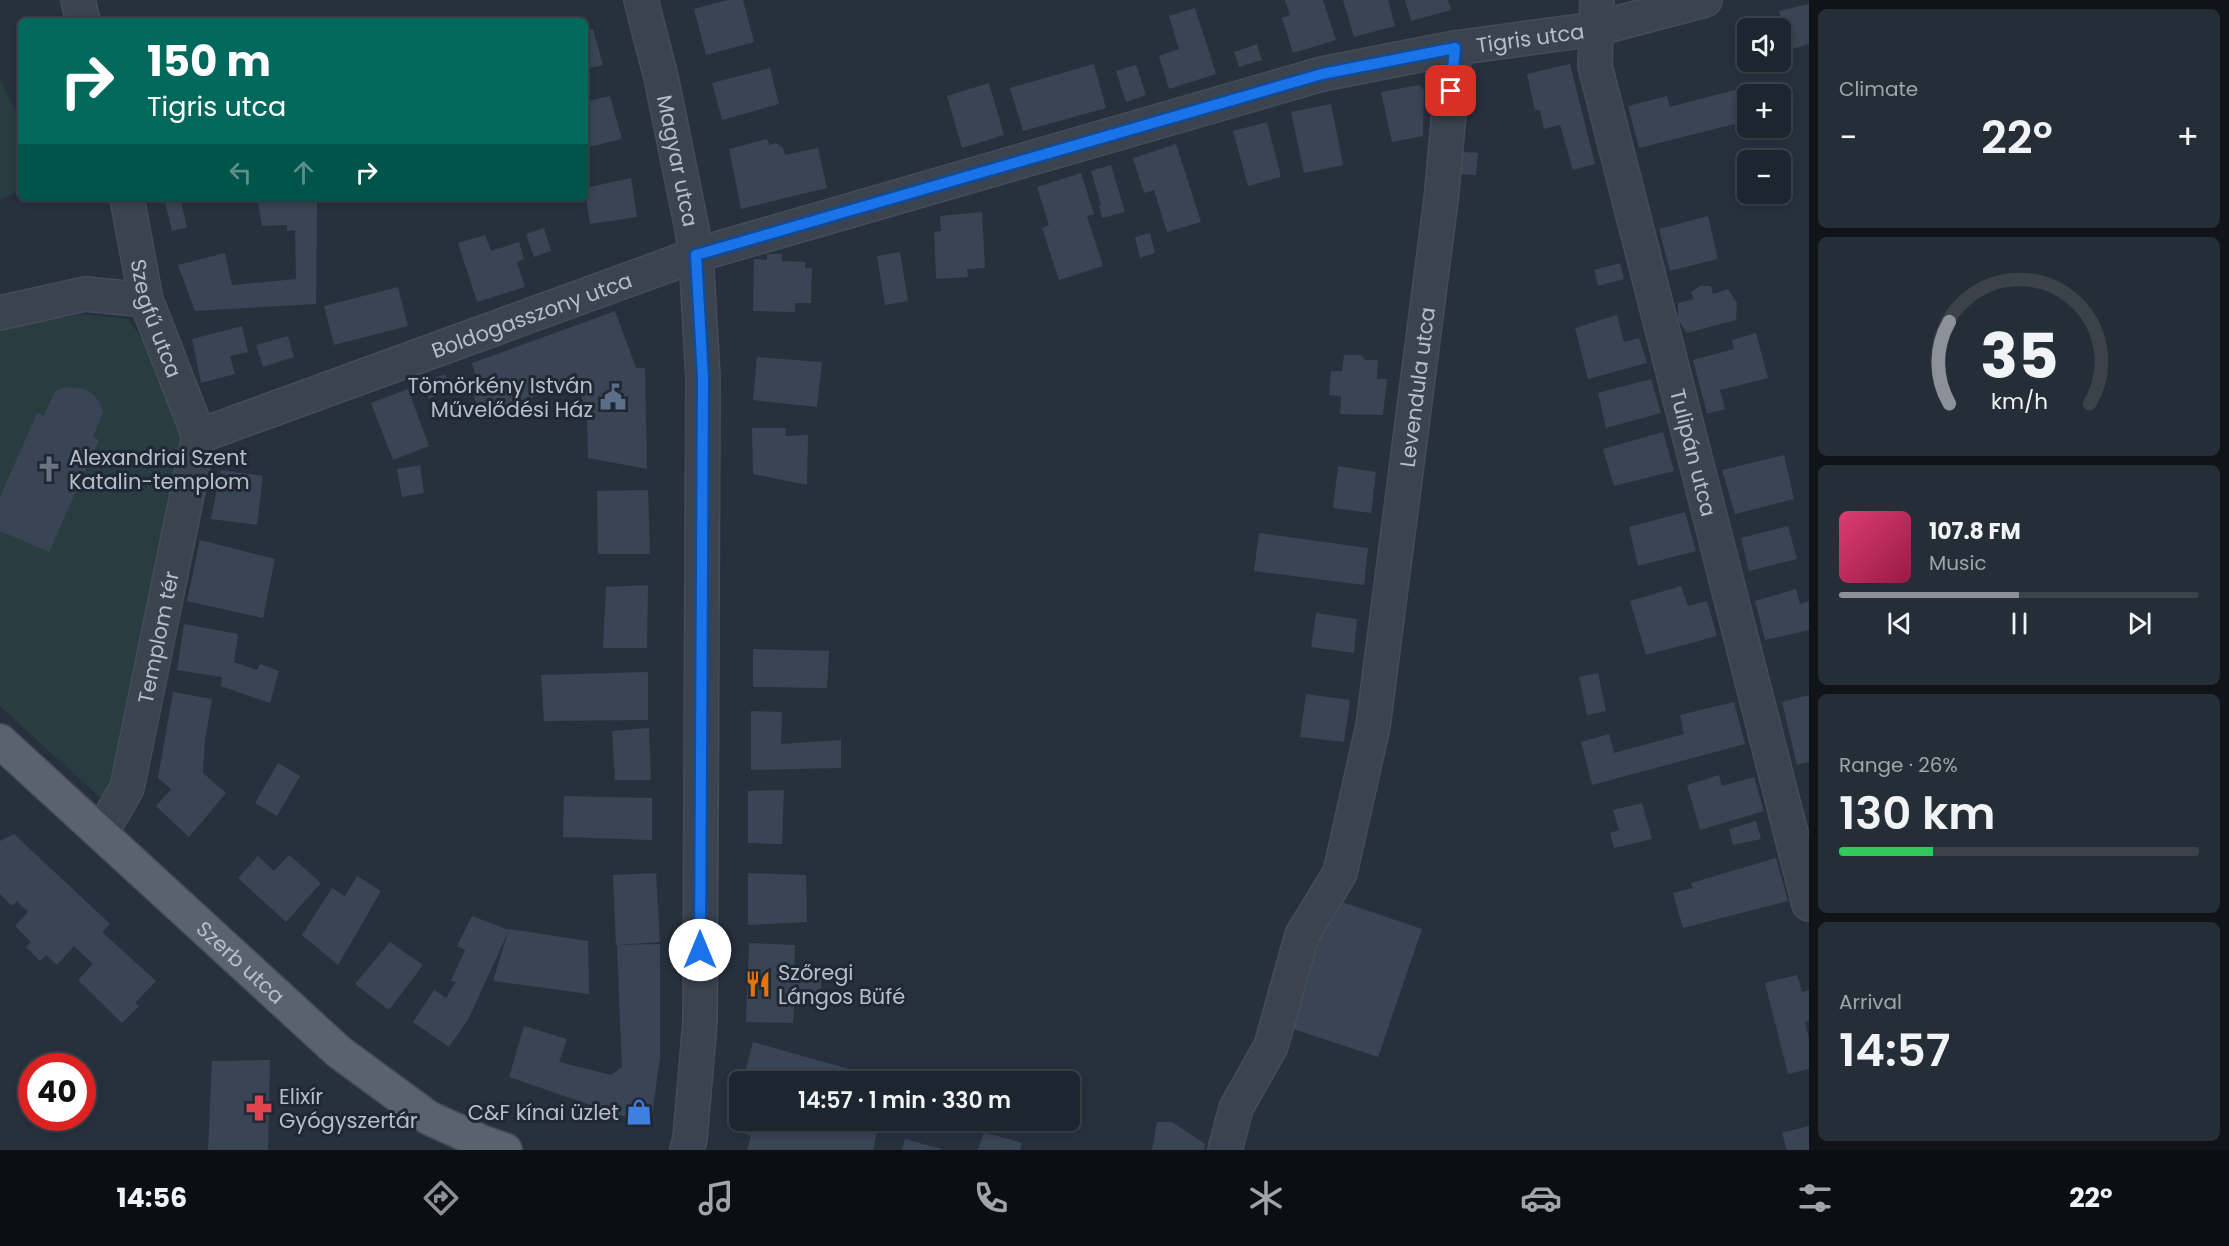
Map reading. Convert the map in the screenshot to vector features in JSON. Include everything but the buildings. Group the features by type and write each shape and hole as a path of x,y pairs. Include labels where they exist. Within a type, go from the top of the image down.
{"main road":[{"name":"Szerb utca","path":"0,741 339,1052 429,1118 482,1143 505,1150"}],"street":[{"path":"78,0 82,18"},
{"name":"Magyar utca","path":"641,0 661,77 696,255 703,378 700,1022 687,1150"},
{"name":"Tigris utca","path":"696,255 1322,74 1455,48 1596,15 1705,0"},
{"name":"Tulipán utca","path":"1596,15 1595,66 1809,903"},
{"name":"Levendula utca","path":"1225,1150 1236,1108 1271,1046 1302,935 1340,873 1373,726 1440,200 1455,48"},
{"name":"Szegfű utca","path":"128,201 146,300 199,436"},
{"name":"Boldogasszony utca","path":"199,436 696,255"},
{"path":"0,313 85,294 146,300"},
{"name":"Templom tér","path":"100,833 127,788 199,436"}],"shaded area":[{"path":"0,79 18,117 18,191 0,200"},
{"path":"82,314 127,319 159,360 184,420 186,453 119,782 99,797 0,706 0,329"}],"place":[{"name":"Tömörkény István Művelődési Ház","path":"613,397"},
{"name":"Alexandriai Szent Katalin-templom","path":"49,469"},
{"name":"Szőregi Lángos Büfé","path":"758,984"},
{"name":"Elixír Gyógyszertár","path":"259,1108"},
{"name":"C&F kínai üzlet","path":"639,1112"}],"route":[{"path":"700,950 703,378 696,255 1322,74 1455,48 1451,91"}]}
